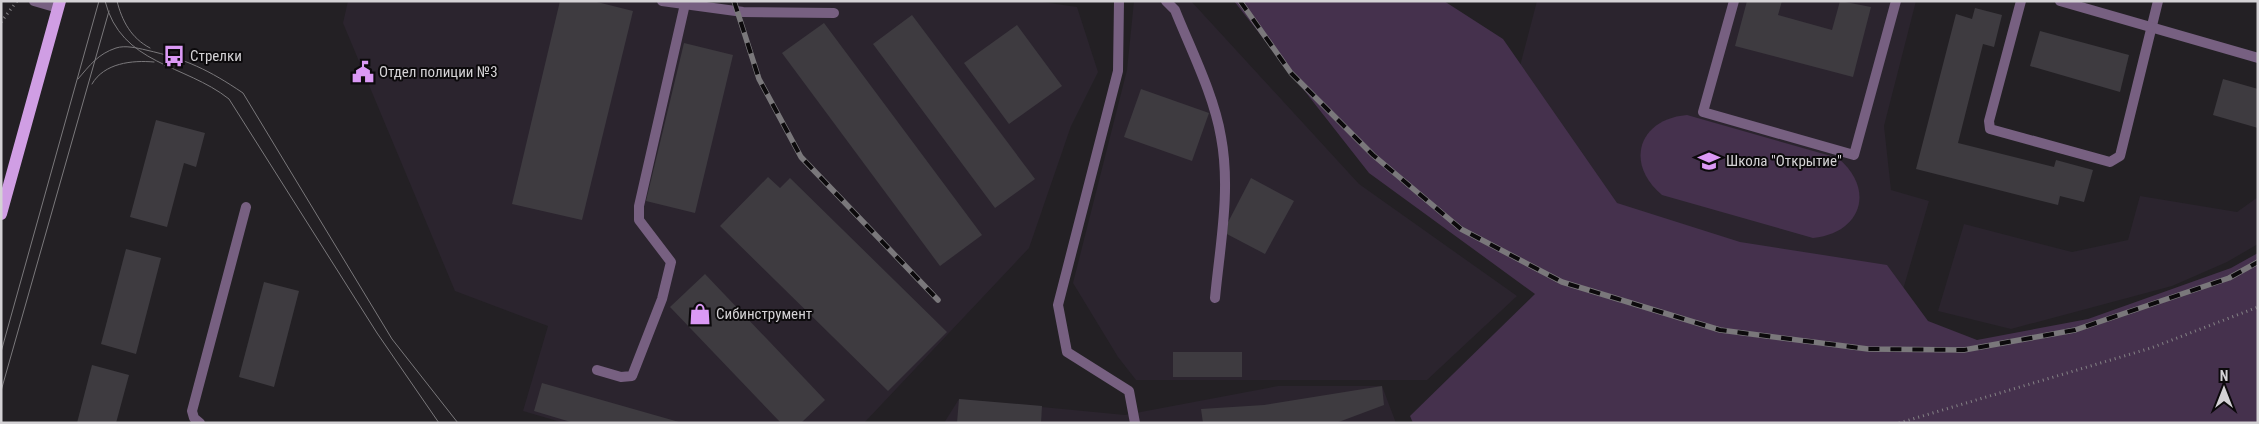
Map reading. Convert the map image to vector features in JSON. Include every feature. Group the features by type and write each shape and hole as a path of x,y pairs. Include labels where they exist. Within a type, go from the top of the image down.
{"main road":[{"path":"1,214 58,5"}],"street":[{"path":"34,1 58,5"},
{"path":"662,1 743,12 834,12"},
{"path":"1119,1 1118,72 1058,305 1067,352 1129,391 1135,423"},
{"path":"1166,1 1176,10 1204,83 1221,136 1225,198 1215,298"},
{"path":"1734,1 1703,112 1854,155 1896,1"},
{"path":"2021,1 1989,121 1990,129 2110,162 2120,156 2158,1"},
{"path":"2060,1 2258,58"},
{"path":"597,370 620,377 632,376 662,299 671,262 640,220 639,206 685,4"},
{"path":"200,423 194,418 192,410 246,207"}],"path":[{"path":"1,22 18,1"},
{"path":"1899,423 2151,348 2258,307"}],"shaded area":[{"path":"348,1 1036,1 1077,7 1098,72 1071,126 1029,248 864,423 564,423 523,411 548,326 455,291 343,23"},
{"path":"1134,1 1191,1 1359,184 1517,296 1427,380 1136,380 1118,357 1073,283 1127,70"},
{"path":"1234,1 1444,1 1503,39 1617,203 1740,242 1887,265 1928,321 1977,340 2088,319 2231,268 2258,253 2258,423 1413,423 1410,416 1535,294 1369,173"},
{"name":"Школа \"Открытие\"","path":"1537,1 1916,1 1884,126 1891,190 1929,201 1897,310 1600,235 1503,131"},
{"path":"1687,115 1838,158 1850,170 1857,183 1858,208 1852,219 1842,228 1813,238 1662,195 1650,183 1643,170 1642,144 1648,134 1658,125 1671,118"},
{"path":"2140,196 2237,212 2258,197 2258,244 2227,262 2172,286 2011,329 1938,311 1964,224 2072,252 2128,240"},
{"path":"1278,386 1382,386 1396,423 944,423 959,399 1125,415"}],"building":[{"path":"560,1 593,1 633,11 582,220 512,204"},
{"path":"1747,1 1782,1 1778,15 1832,30 1840,1 1871,7 1853,77 1735,46"},
{"path":"1975,8 2002,15 1994,47 1983,44 1958,143 2054,167 2056,160 2093,170 2084,202 2060,196 2058,205 1916,169 1956,14 1972,19"},
{"path":"912,15 1035,179 995,208 873,44"},
{"path":"824,23 982,235 940,266 782,53"},
{"path":"1017,25 1062,86 1009,124 964,63"},
{"path":"2040,31 2129,55 2120,92 2030,66"},
{"path":"684,43 733,55 695,213 646,201"},
{"path":"2223,79 2258,89 2258,128 2213,115"},
{"path":"1141,89 1209,113 1192,161 1124,137"},
{"path":"156,120 205,133 196,167 184,163 167,227 130,217"},
{"path":"768,177 780,188 790,178 947,332 888,391 720,226"},
{"path":"1251,178 1294,201 1265,254 1223,232"},
{"path":"126,249 161,258 136,354 101,344"},
{"path":"705,274 825,400 801,423 781,423 670,307"},
{"path":"264,282 299,291 274,387 239,377"},
{"path":"1173,352 1242,352 1242,377 1173,377"},
{"path":"92,365 129,375 116,423 77,423"},
{"path":"542,383 679,423 574,423 534,411"},
{"path":"1382,386 1384,405 1336,423 1203,423 1201,409 1264,405"},
{"path":"959,399 1042,406 1041,423 957,423"}],"tram line":[{"path":"1,352 99,1"},
{"path":"105,1 113,22 125,38 140,51 156,61 212,87 229,99 377,333 439,423"},
{"path":"117,1 128,28 143,44 150,48"},
{"path":"1,391 109,11"},
{"path":"78,79 104,53 120,47 139,48 185,61 219,78 243,93 392,339 458,423"},
{"path":"92,84 104,71 119,64 154,62"}],"railway":[{"path":"734,1 759,79 801,157 938,300"},
{"path":"1240,1 1291,73 1373,155 1461,229 1562,282 1720,330 1868,349 1964,350 2075,330 2229,278 2258,262"}],"place":[{"name":"Стрелки","path":"174,56"},
{"name":"Отдел полиции №3","path":"363,72"},
{"name":"Школа \"Открытие\"","path":"1709,161"},
{"name":"Сибинструмент","path":"700,314"}]}
